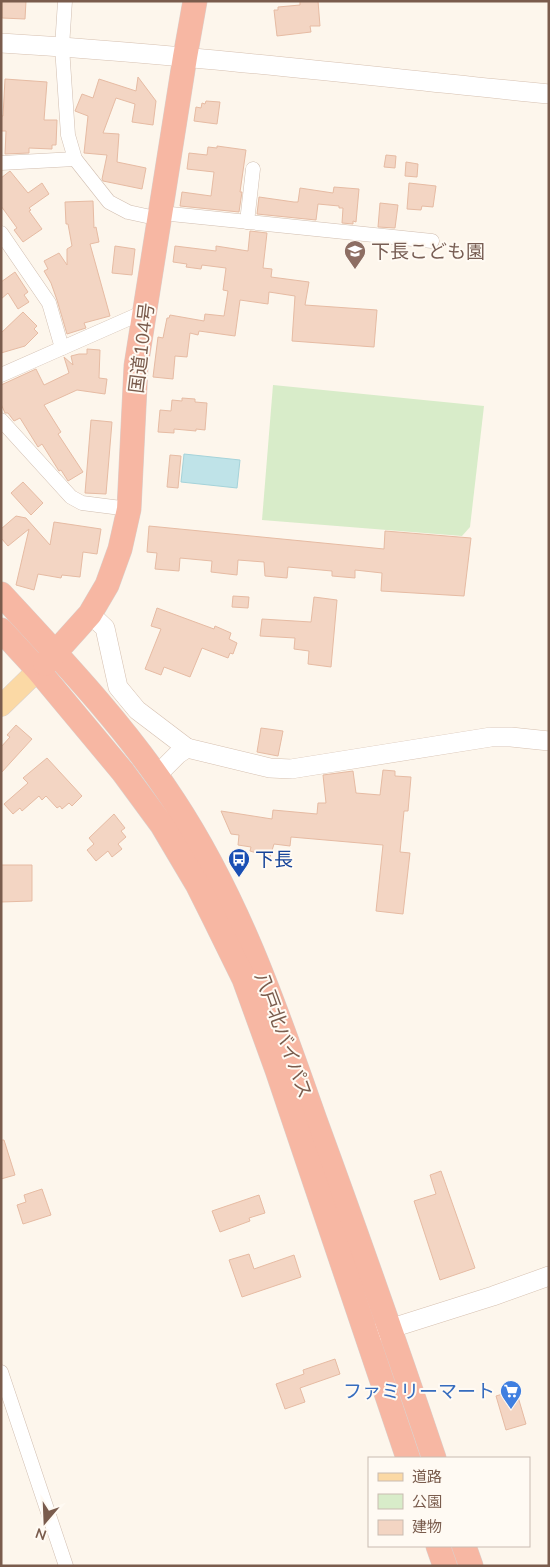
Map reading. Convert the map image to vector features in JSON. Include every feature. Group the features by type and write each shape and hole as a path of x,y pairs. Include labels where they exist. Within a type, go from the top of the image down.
{"highway":[{"name":"国道104号","path":"38,670 90,614 107,585 120,549 129,509 136,366 185,58 196,1"},
{"name":"八戸北バイパス","path":"1,594 102,705 156,776 201,845 232,904 258,963 391,1329 434,1457"},
{"name":"八戸北バイパス","path":"1,630 38,670 123,772 162,825 197,884 244,979 277,1070 408,1457"},
{"path":"464,1547 471,1566"}],"main road":[{"path":"1,706 38,670"}],"street":[{"path":"66,1 62,47 68,135 75,160 109,202 128,212 161,216 247,222 432,241"},
{"path":"1,43 185,58 549,94"},
{"path":"1,163 75,160"},
{"path":"247,222 253,169"},
{"path":"1,233 49,303 62,348"},
{"path":"1,375 146,311"},
{"path":"1,420 71,497 82,503 129,509"},
{"path":"90,614 105,628 118,687 137,710 187,748 270,768 291,769 491,737 549,741"},
{"path":"156,776 178,754 187,748"},
{"path":"368,1336 549,1276"},
{"path":"1,1372 66,1566"}],"green space":[{"path":"273,385 484,406 470,527 462,536 262,520"}],"water":[{"path":"184,454 240,460 237,488 181,482"}],"building":[{"path":"2,1 26,1 25,19 2,18"},
{"path":"300,1 318,1 320,26 310,26 311,32 277,36 274,10 278,10 278,7 300,5"},
{"path":"138,77 156,101 153,125 132,122 135,104 116,98 103,133 119,134 117,162 146,168 142,189 103,181 107,155 84,153 88,116 75,111 82,94 93,98 99,79 136,91"},
{"path":"5,79 47,82 44,120 57,120 56,145 52,145 52,149 29,148 29,153 5,154 6,131 1,131 1,116 3,116"},
{"path":"206,101 220,102 217,124 194,121 196,107 201,108 202,103 205,104"},
{"path":"217,146 246,150 239,212 180,206 182,192 211,196 214,172 187,169 189,153 207,155 208,147 217,148"},
{"path":"386,155 396,156 395,168 384,167"},
{"path":"406,162 418,164 417,177 405,176"},
{"path":"10,171 28,193 42,183 49,194 29,208 31,210 29,211 42,229 23,242 14,230 17,228 1,206 1,178"},
{"path":"409,183 436,186 433,207 422,206 421,210 407,209"},
{"path":"334,187 359,189 356,222 353,221 353,224 342,223 343,208 339,208 339,206 318,204 316,220 257,214 259,197 298,202 300,188 333,193"},
{"path":"93,201 94,228 96,227 99,242 90,244 110,316 84,323 86,328 67,334 51,283 44,271 48,269 44,261 59,253 67,265 67,249 72,246 68,224 66,224 65,202"},
{"path":"380,203 398,205 395,228 378,227"},
{"path":"250,231 267,233 263,268 272,269 271,277 309,282 305,305 377,310 374,347 292,341 295,296 269,292 268,304 240,300 235,336 199,331 198,335 190,333 187,357 175,356 173,379 153,377 158,337 163,338 167,318 170,315 204,321 205,314 224,316 228,291 223,290 226,268 202,265 201,269 186,267 187,264 173,262 175,246 216,251 216,246 248,251"},
{"path":"115,246 135,249 132,275 112,273"},
{"path":"15,272 28,292 24,295 29,302 18,309 8,293 1,299 1,282"},
{"path":"23,312 37,326 34,329 38,333 25,346 1,353 1,333"},
{"path":"87,349 100,350 99,378 107,379 105,394 77,390 44,405 61,432 58,434 83,472 68,481 61,470 59,471 42,444 38,447 20,418 14,421 8,413 5,413 1,404 1,385 36,369 44,385 69,373 64,357 73,365 71,356 87,354"},
{"path":"182,398 195,399 195,402 207,403 205,430 174,429 174,433 158,432 160,410 171,411 172,400 182,401"},
{"path":"91,420 112,422 106,494 85,493"},
{"path":"170,455 181,456 178,488 167,487"},
{"path":"23,482 43,503 31,515 11,493"},
{"path":"16,516 26,518 50,545 54,522 101,529 97,554 83,552 80,577 62,575 61,578 38,574 34,590 16,585 29,529 8,546 1,538 1,529"},
{"path":"149,526 384,549 385,531 471,538 464,596 381,591 382,573 355,570 355,578 332,576 332,571 288,567 287,578 265,576 264,562 238,560 237,575 211,572 212,561 180,558 179,571 155,569 157,553 147,552"},
{"path":"233,596 249,597 248,608 232,607"},
{"path":"314,597 337,600 331,667 308,664 309,651 294,649 295,638 260,636 262,619 311,622"},
{"path":"157,608 214,629 215,626 231,633 229,639 237,643 233,654 230,653 228,658 202,648 190,677 164,667 161,675 145,669 161,629 151,626"},
{"path":"16,725 32,739 1,773 1,747 10,737 7,735"},
{"path":"261,728 283,731 278,756 257,752"},
{"path":"47,758 82,796 72,806 69,803 62,809 60,806 57,808 46,796 42,800 39,796 22,811 20,808 13,814 4,804 28,783 23,778"},
{"path":"383,770 395,771 395,776 411,777 408,811 404,811 400,852 410,853 403,914 376,911 383,845 291,837 290,846 274,844 270,857 250,851 251,847 238,845 239,835 231,834 221,811 272,819 273,810 317,814 318,803 326,803 323,775 353,771 356,793 380,795"},
{"path":"114,814 125,828 121,831 126,837 118,844 122,849 112,857 108,851 96,861 87,850 94,844 89,838"},
{"path":"1,865 32,865 32,901 1,902"},
{"path":"1,1140 4,1140 15,1175 1,1179"},
{"path":"441,1171 475,1268 440,1280 414,1201 436,1194 430,1175"},
{"path":"42,1189 51,1215 23,1224 17,1205 26,1202 24,1195"},
{"path":"259,1195 265,1213 249,1218 250,1221 220,1232 212,1211"},
{"path":"249,1254 254,1269 294,1255 301,1277 242,1297 229,1260"},
{"path":"335,1359 340,1374 300,1388 305,1402 285,1409 276,1384 304,1374 303,1370"},
{"name":"ファミリーマート","path":"516,1390 526,1424 506,1430 496,1396"}],"place":[{"name":"下長こども園","path":"355,270"},
{"name":"下長","path":"239,878"},
{"name":"ファミリーマート","path":"511,1410"}]}
